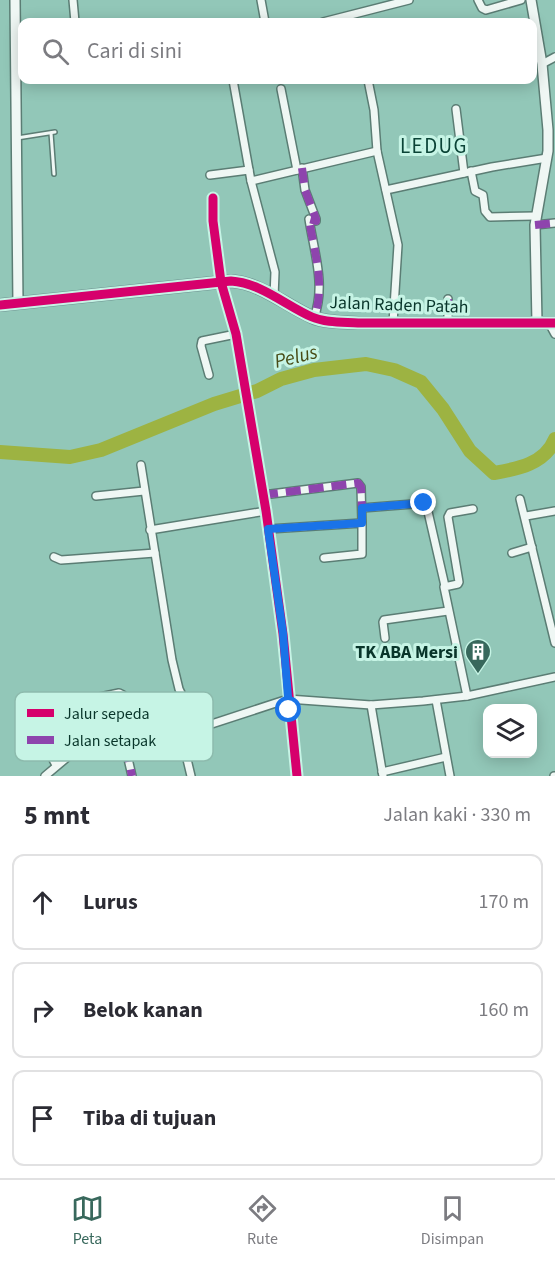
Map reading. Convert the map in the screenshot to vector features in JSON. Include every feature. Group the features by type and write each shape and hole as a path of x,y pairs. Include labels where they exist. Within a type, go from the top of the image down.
{"main road":[{"name":"Jalan Raden Patah","path":"0,305 222,282 245,283 314,318 333,322 547,323"}],"street":[{"path":"15,0 18,304"},
{"path":"73,0 75,18"},
{"path":"261,0 264,18"},
{"path":"353,18 409,0"},
{"path":"478,0 482,8 486,10 521,0"},
{"path":"531,0 534,18"},
{"path":"537,35 551,129 535,221 547,323 555,334"},
{"path":"542,64 555,57"},
{"path":"234,84 251,181 275,272 274,297"},
{"path":"369,84 374,110 377,151 399,254 393,296 393,322"},
{"path":"281,89 305,190 316,219 316,221 309,219 319,276 318,300 314,318"},
{"path":"456,109 468,172 475,191 483,195 488,216 555,223"},
{"path":"251,181 377,151"},
{"path":"386,190 547,158"},
{"path":"210,176 249,170"},
{"path":"213,198 213,221 222,282 236,334 266,511 283,633 297,776"},
{"path":"448,299 448,324"},
{"path":"209,375 201,346 202,341 236,334"},
{"path":"141,465 172,660 180,692"},
{"path":"263,495 358,483 361,487 362,554 324,558"},
{"path":"96,496 144,491"},
{"path":"520,499 526,516 555,643"},
{"path":"362,508 426,503 467,696"},
{"path":"445,586 457,585 459,582 448,517 450,513 473,509"},
{"path":"150,530 266,511"},
{"path":"526,516 555,511"},
{"path":"268,529 362,523"},
{"path":"512,553 532,547"},
{"path":"54,557 61,560 155,553"},
{"path":"385,638 384,620 448,611"},
{"path":"213,724 289,704 372,707 437,704 555,677"},
{"path":"437,704 450,776"},
{"path":"372,707 382,774 446,757"},
{"path":"129,761 132,776"},
{"path":"187,761 191,776"},
{"path":"45,776 56,771"}],"lane":[{"path":"15,139 53,133 54,174"}],"waterway":[{"name":"Pelus","path":"0,452 70,457 101,450 214,404 257,391 281,379 314,370 366,364 394,370 421,382 443,409 470,451 494,473 521,467 537,460 555,439"}],"marked path":[{"path":"302,168 305,190 316,219 316,221 309,219 319,281 314,318"},
{"path":"535,225 555,223"},
{"path":"448,299 448,324"},
{"path":"263,495 358,483 361,487 362,508"},
{"path":"129,761 132,776"}],"cycle path":[{"path":"213,198 213,221 221,282 236,334 266,511 283,634 297,776"},
{"path":"0,305 231,281 253,286 312,317 329,321 555,323"}],"place":[{"name":"TK ABA Mersi","path":"478,675"}],"district":[{"name":"LEDUG","path":"434,146"}],"route":[{"path":"289,710 283,633 268,529 362,523 362,508 424,503"}]}
